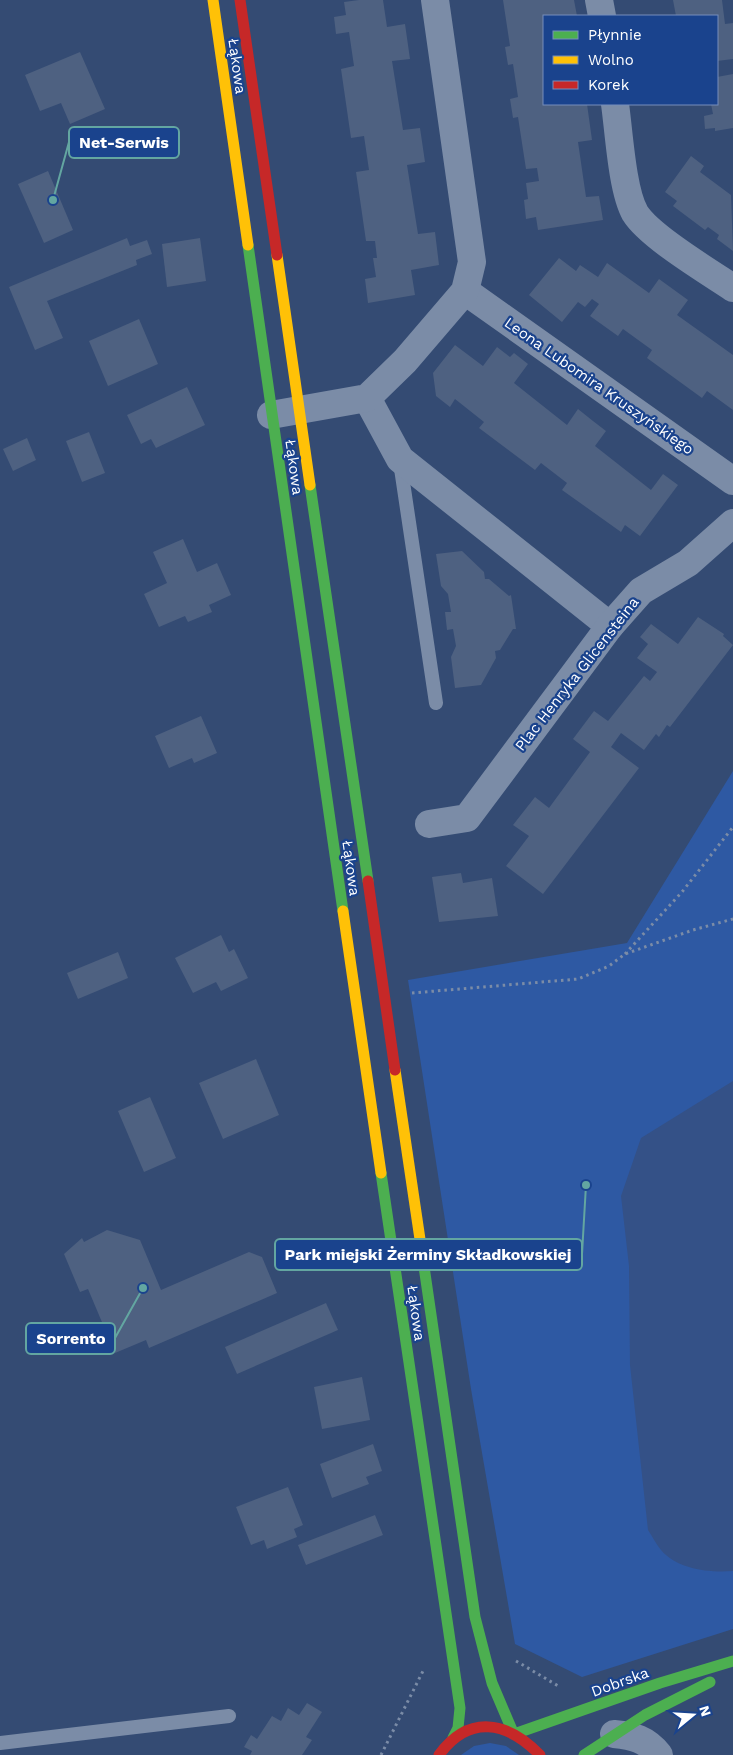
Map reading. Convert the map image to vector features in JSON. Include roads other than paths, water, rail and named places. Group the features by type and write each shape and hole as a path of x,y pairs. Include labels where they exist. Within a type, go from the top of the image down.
{"main road":[{"name":"Łąkowa","path":"212,0 460,1708 458,1728 453,1738"},
{"name":"Łąkowa","path":"240,0 472,1600 493,1689 515,1732"},
{"name":"Dobrska","path":"515,1732 660,1683 733,1661"},
{"path":"584,1755 614,1734 690,1691 733,1672"},
{"path":"439,1755 453,1738 467,1730 482,1726 497,1726 515,1732 531,1743 540,1755"}],"street":[{"path":"271,416 367,398 405,361 465,291 472,262 435,0"},
{"path":"599,0 602,15"},
{"path":"615,105 627,188 635,213 652,232 733,288"},
{"name":"Leona Lubomira Kruszyńskiego","path":"465,291 733,481"},
{"path":"367,398 400,459 610,626"},
{"name":"Plac Henryka Glicensteina","path":"429,824 467,818 610,626 641,591 688,563 733,523"},
{"path":"614,1734 635,1736 650,1744 659,1755"}],"lane":[{"path":"400,459 436,704"},
{"path":"0,1743 229,1716"}],"place":[{"name":"Net-Serwis","path":"53,200"},
{"name":"Park miejski Żerminy Składkowskiej","path":"586,1185"},
{"name":"Sorrento","path":"143,1288"}]}
